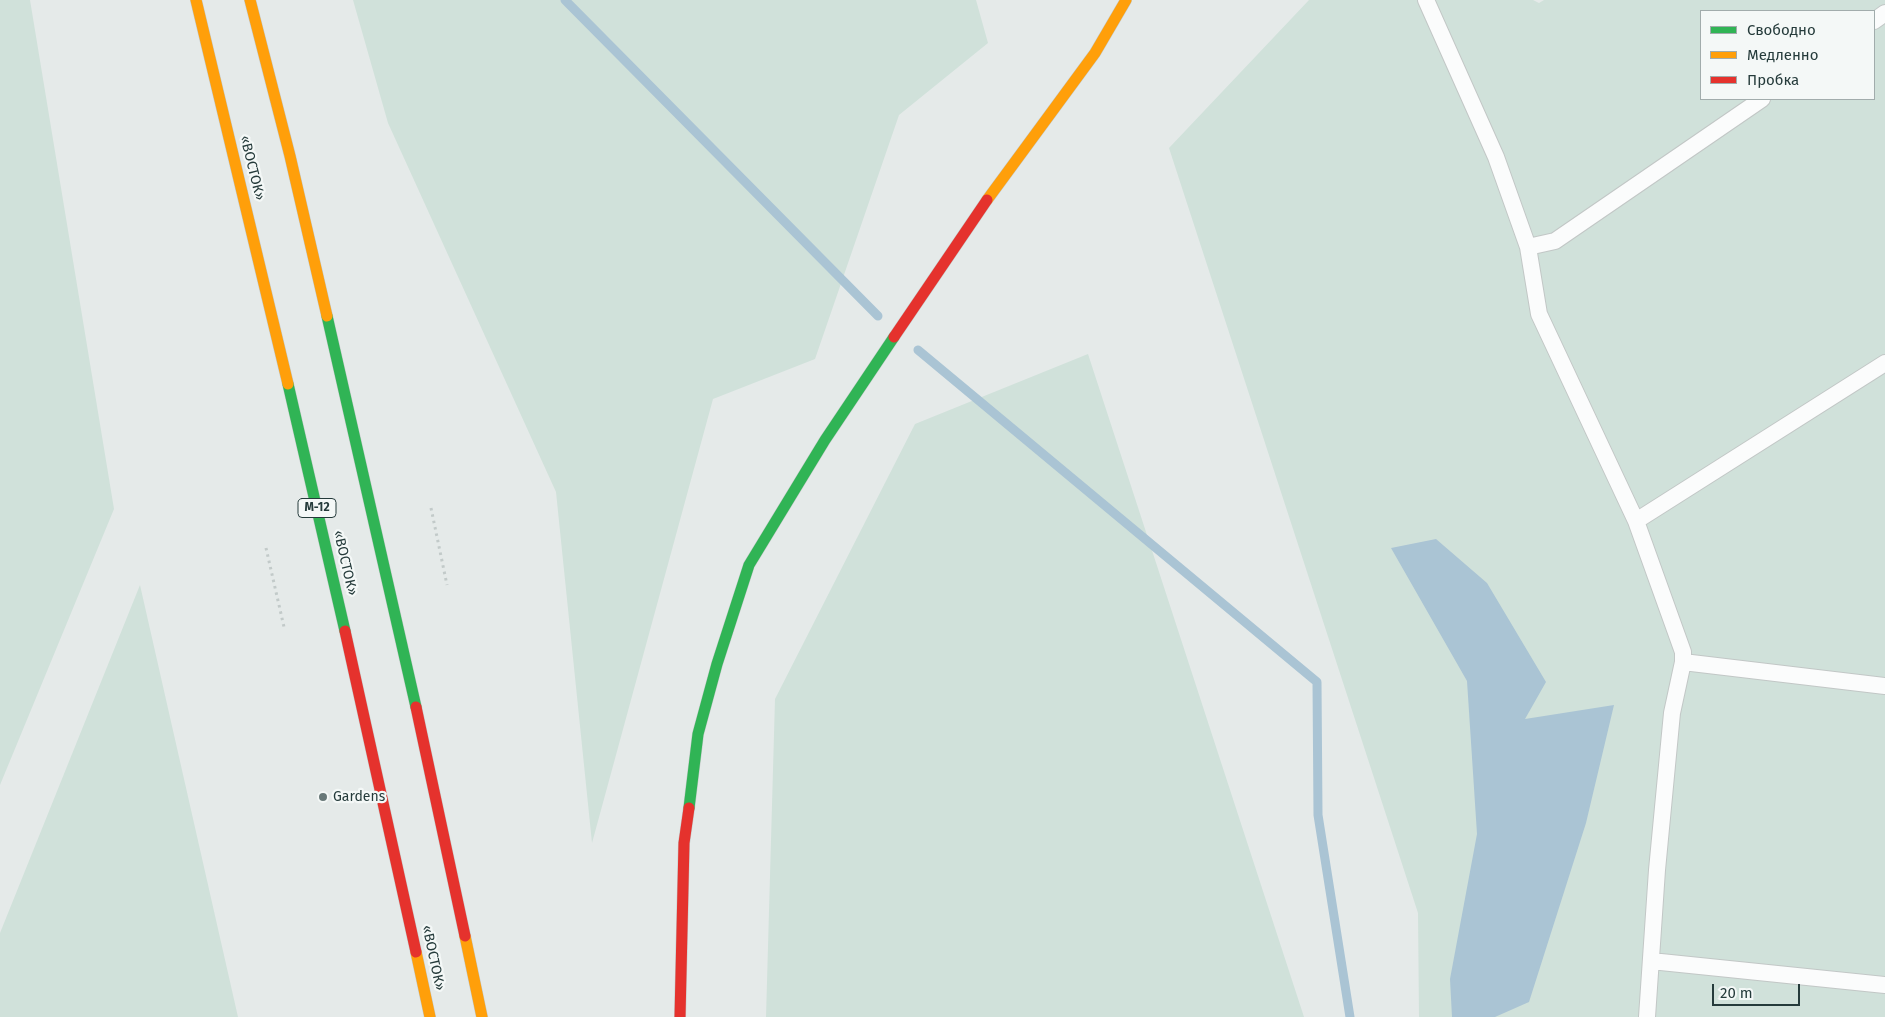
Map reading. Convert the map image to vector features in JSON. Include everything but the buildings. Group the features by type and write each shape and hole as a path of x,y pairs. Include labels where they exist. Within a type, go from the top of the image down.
{"main road":[{"name":"«ВОСТОК»","path":"196,0 286,374 375,758 430,1017"},
{"path":"250,0 290,156 404,648 482,1017"},
{"path":"680,1017 684,843 698,734 717,664 749,566 825,440 989,197 1094,53 1126,0"}],"lane":[{"path":"1426,0 1496,158 1528,247 1539,314 1636,521 1682,652 1683,662 1672,713 1647,1017"},
{"path":"1528,247 1555,241 1761,100"},
{"path":"1636,521 1885,362"},
{"path":"1683,662 1885,686"},
{"path":"1651,960 1885,985"}],"path":[{"path":"431,508 447,585"},
{"path":"266,548 284,627"}],"shaded area":[{"path":"0,0 30,0 114,509 0,785"},
{"path":"353,0 976,0 988,43 899,115 815,359 713,399 592,843 556,492 388,123"},
{"path":"1309,0 1533,0 1539,3 1544,0 1885,0 1885,1017 1419,1017 1418,913 1169,148"},
{"path":"1088,354 1304,1017 766,1017 775,699 915,424"},
{"path":"140,585 238,1017 0,1017 0,933"}],"water":[{"path":"1436,539 1487,583 1546,682 1525,719 1614,705 1586,823 1529,1002 1495,1017 1452,1017 1450,979 1477,834 1467,681 1391,548"}],"waterway":[{"path":"565,0 878,316"},
{"path":"918,350 1317,682 1318,815 1350,1017"}],"traffic: fast":[{"path":"327,316 416,707"},
{"path":"689,808 698,734 717,664 749,565 825,440 894,337"},
{"path":"288,384 345,631"}],"traffic: slow":[{"path":"196,0 288,384"},
{"path":"250,0 290,156 327,316"},
{"path":"987,200 1095,53 1126,0"},
{"path":"465,936 482,1017"},
{"path":"416,952 430,1017"}],"traffic: jam":[{"path":"894,337 987,200"},
{"path":"345,631 416,952"},
{"path":"416,707 465,936"},
{"path":"680,1017 684,843 689,808"}],"place":[{"name":"Gardens","path":"323,797"}]}
